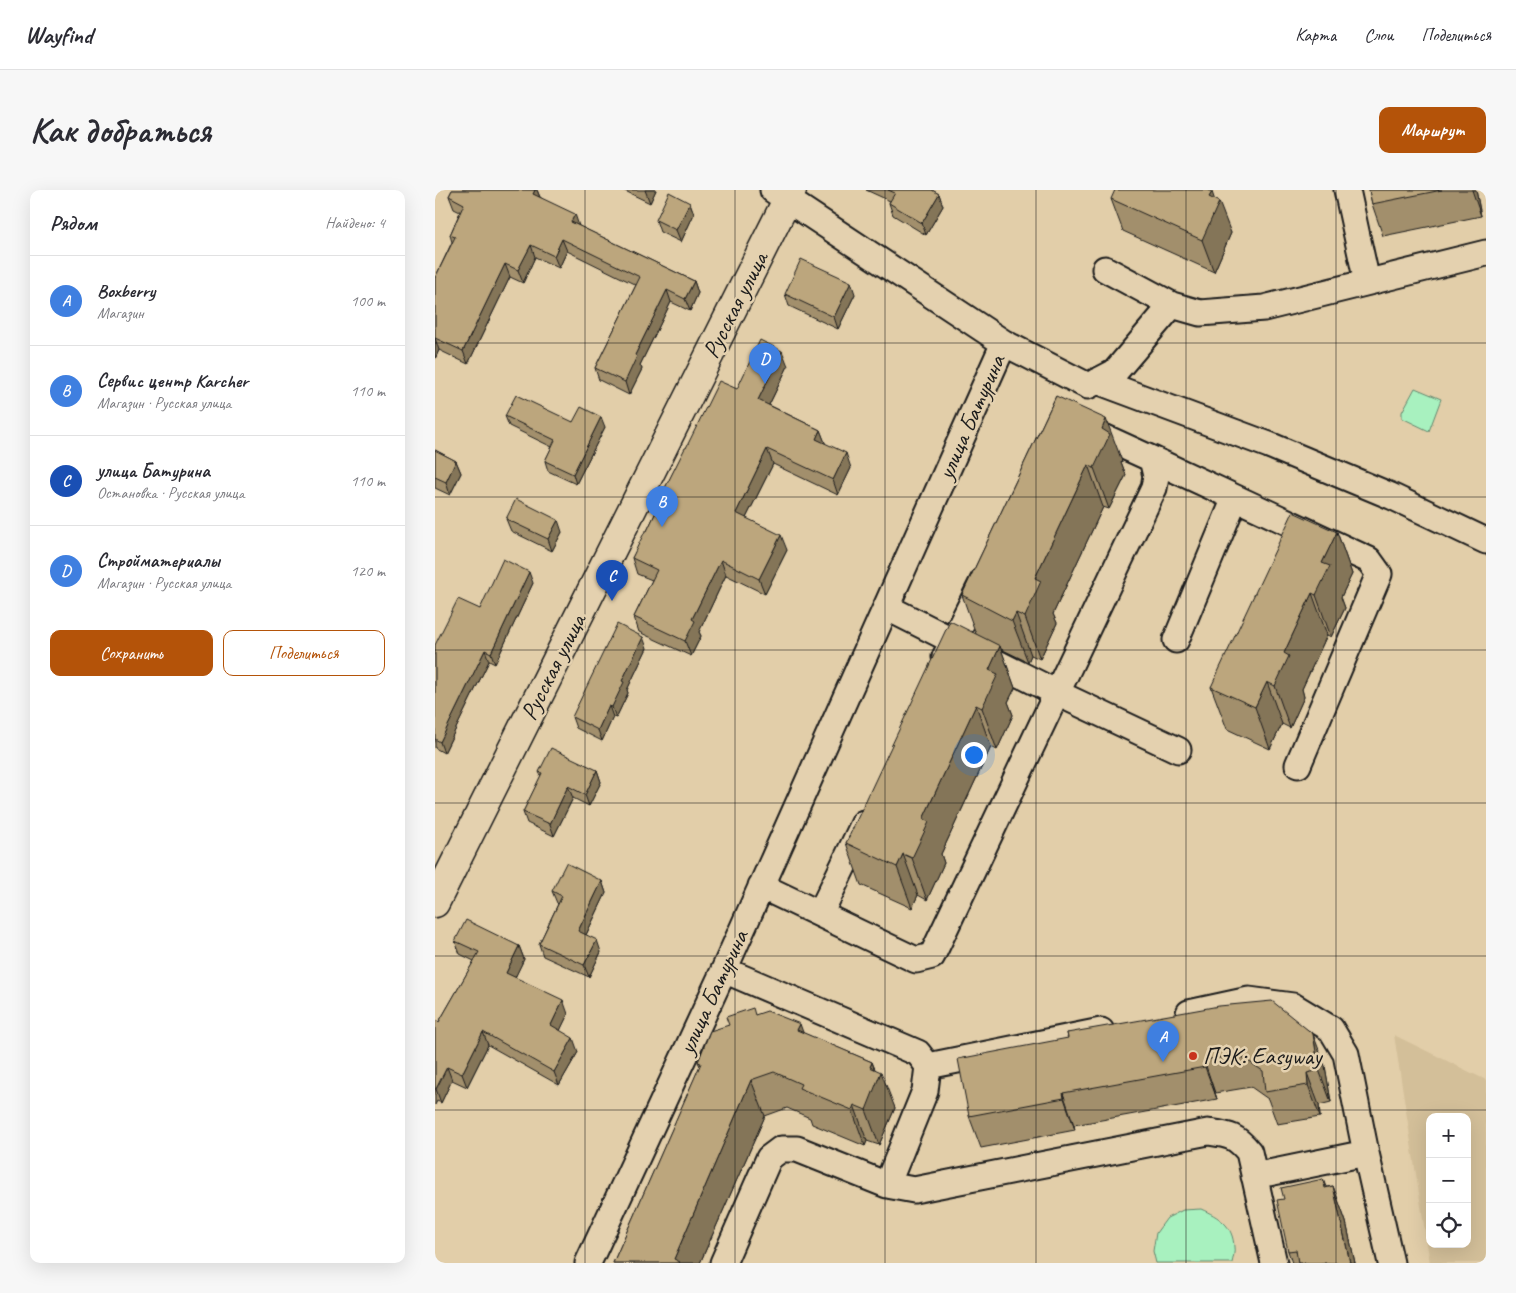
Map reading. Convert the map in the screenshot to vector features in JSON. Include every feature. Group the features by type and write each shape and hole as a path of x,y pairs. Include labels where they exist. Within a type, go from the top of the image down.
{"main road":[{"name":"Русская улица","path":"435,904 785,193"}],"street":[{"path":"1347,190 1367,282"},
{"name":"улица Батурина","path":"587,1263 724,970 1004,343 785,193"},
{"path":"1105,269 1172,305 1200,313 1264,308 1486,253"},
{"path":"1004,343 1088,386 1115,372 1172,305"},
{"path":"1097,381 1269,445 1391,496 1486,542"},
{"path":"1065,424 1072,422 1369,560 1379,574 1298,765"},
{"path":"761,886 916,960 932,956 1154,488 1157,476 1152,460"},
{"path":"1176,640 1235,498"},
{"path":"936,677 992,561"},
{"path":"886,607 1057,693 1178,750"},
{"path":"820,914 876,800"},
{"path":"724,970 912,1050 918,1053 928,1066 925,1091 887,1185"},
{"path":"1171,1016 1249,1000 1293,1006 1331,1029 1346,1054 1391,1263"},
{"path":"928,1066 1123,1026"},
{"path":"723,1263 769,1158 781,1149 797,1149 887,1185 914,1190 1208,1132 1227,1134 1239,1141 1249,1152 1273,1263"},
{"path":"1254,1176 1366,1153"}],"shaded area":[{"path":"1394,1035 1486,1080 1486,1263 1430,1263 1428,1248 1471,1248 1471,1113 1426,1113 1426,1238"}],"green space":[{"path":"1415,388 1441,399 1429,431 1402,418 1402,412"},
{"path":"1201,1209 1214,1215 1228,1227 1233,1239 1234,1255 1232,1263 1156,1263 1153,1251 1156,1233 1167,1218 1183,1210"}],"building":[{"path":"452,190 535,190 533,194 575,214 571,222 694,281 685,299 667,290 635,355 637,356 625,382 595,368 640,277 562,239 554,256 531,245 518,270 505,264 463,351 435,338 435,278 455,237 450,235 464,204 449,196"},
{"path":"888,190 932,190 939,194 922,223 889,203 895,193"},
{"path":"1115,190 1208,190 1212,192 1209,197 1219,202 1202,240 1111,199"},
{"path":"1369,190 1442,190 1372,204"},
{"path":"669,192 690,203 676,230 656,220"},
{"path":"801,259 851,282 834,317 785,294"},
{"path":"760,340 782,351 758,400 820,430 816,439 846,453 833,480 767,449 736,513 781,535 759,579 721,560 692,619 695,621 685,641 634,617 657,570 632,558 645,531 647,531 666,491 664,490 719,381 737,389"},
{"path":"516,395 573,422 581,407 601,417 573,474 545,461 555,440 505,416"},
{"path":"1056,396 1106,419 1102,429 1110,434 1094,468 1088,465 1035,578 1041,581 1025,617 1016,613 1012,621 962,595"},
{"path":"435,450 456,461 446,482 435,477"},
{"path":"516,499 558,520 548,539 506,519"},
{"path":"1293,512 1337,532 1322,563 1330,566 1316,595 1312,593 1284,653 1289,656 1275,686 1267,682 1255,707 1211,687"},
{"path":"503,559 529,572 491,653 485,650 440,742 435,739 435,645 458,599 480,609"},
{"path":"950,621 1000,646 989,670 998,674 982,708 976,705 923,819 929,822 912,858 903,854 897,867 846,843"},
{"path":"617,624 643,637 612,707 609,706 598,730 572,717"},
{"path":"551,748 597,770 585,795 568,786 550,824 523,812 542,773 539,772"},
{"path":"566,863 602,881 578,931 597,940 584,965 539,944 562,896 552,891"},
{"path":"466,920 519,946 506,973 563,1000 551,1025 573,1038 554,1072 483,1032 462,1074 447,1067 435,1089 435,1020 439,1022 479,952 455,941"},
{"path":"1272,1001 1313,1034 1319,1070 1307,1073 1308,1085 1265,1092 1263,1071 1239,1055 1204,1060 1205,1067 1063,1093 1064,1098 969,1116 958,1059 1068,1038 1067,1033 1219,1006"},
{"path":"753,1008 755,1015 767,1011 800,1024 797,1030 872,1062 870,1067 881,1072 866,1110 854,1105 852,1110 799,1088 801,1084 774,1072 751,1080 674,1259 680,1262 613,1263 701,1063 698,1062 710,1031 729,1025 726,1017"},
{"path":"1323,1179 1325,1188 1333,1186 1350,1263 1298,1263 1296,1250 1288,1251 1277,1200 1284,1199 1281,1188"}],"place":[{"name":"Стройматериалы","path":"765,384"},
{"name":"Сервис центр Karcher","path":"662,527"},
{"name":"улица Батурина","path":"612,601"},
{"name":"ПЭК: Easyway","path":"1193,1056"},
{"name":"Boxberry","path":"1163,1062"}]}
